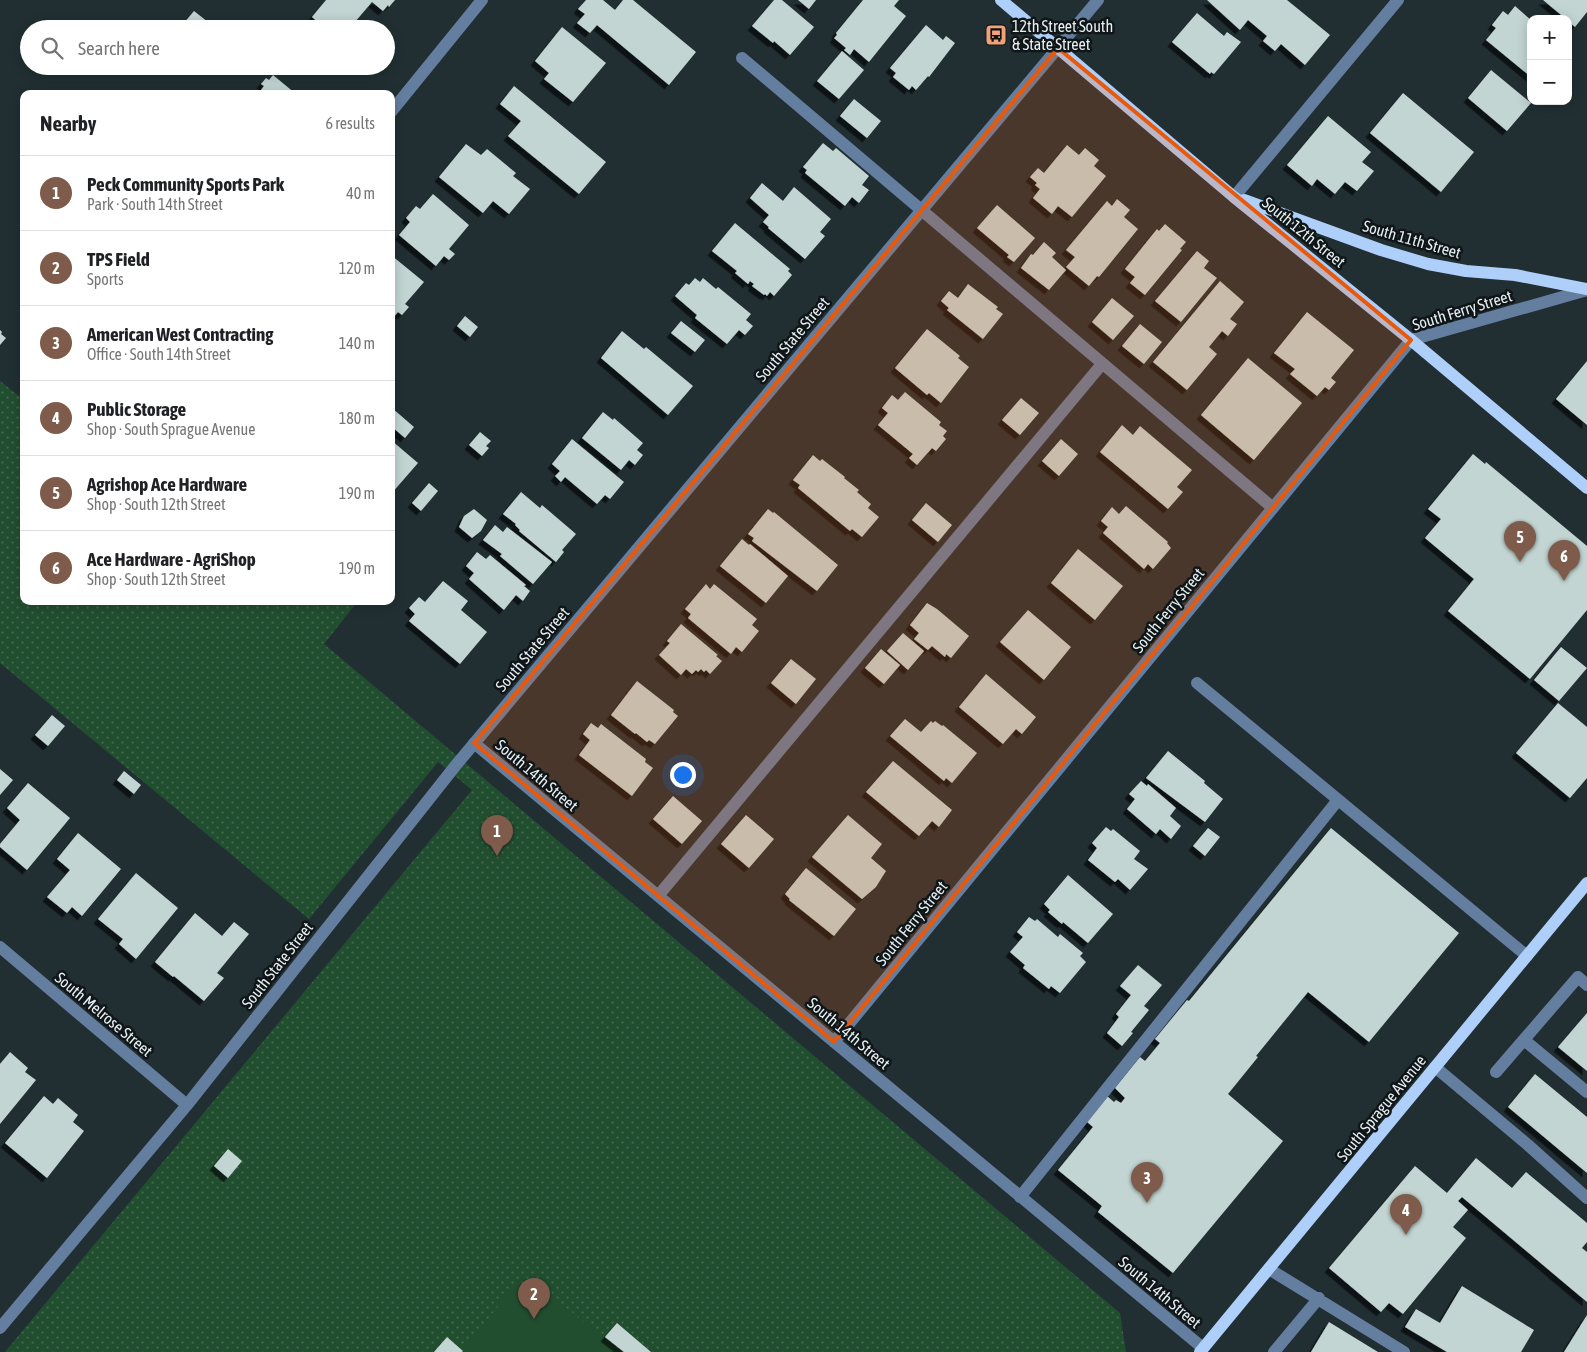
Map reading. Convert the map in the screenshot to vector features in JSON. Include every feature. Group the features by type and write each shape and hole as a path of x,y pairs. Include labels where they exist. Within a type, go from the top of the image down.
{"main road":[{"name":"South 12th Street","path":"1001,0 1234,197 1411,340 1587,488"},
{"name":"South 11th Street","path":"1234,197 1381,250 1428,264 1466,271 1515,275 1587,290"},
{"name":"South Sprague Avenue","path":"1201,1350 1587,883"}],"street":[{"path":"395,107 482,0"},
{"name":"South State Street","path":"0,1328 187,1105 474,743 1098,0"},
{"path":"1234,197 1398,0"},
{"path":"742,58 1273,508"},
{"name":"South Ferry Street","path":"834,1042 1411,340 1587,290"},
{"path":"658,896 1102,364"},
{"path":"1197,683 1527,956"},
{"name":"South 14th Street","path":"474,743 1201,1350"},
{"path":"1020,1197 1338,800"},
{"name":"South Melrose Street","path":"0,947 187,1105"},
{"path":"1496,1072 1578,977 1587,985"},
{"path":"1524,1040 1587,1092"},
{"path":"1435,1067 1528,1145 1587,1198"},
{"path":"1269,1269 1404,1352"},
{"path":"1274,1352 1319,1298"}],"highlighted area":[{"path":"1058,48 1411,340 834,1042 474,743"}],"green space":[{"path":"0,381 20,397 20,605 355,605 324,644 1120,1313 1126,1352 5,1352 472,790 438,762 309,919 0,663"},
{"path":"515,1286 540,1286 619,1352 461,1352"}],"building":[{"path":"326,0 395,0 383,11 372,2 357,20 315,20 312,17"},
{"path":"586,0 603,0 615,10 623,0 633,0 696,52 669,85 597,25 590,33 577,23 585,14 578,9"},
{"path":"774,0 782,0 814,27 790,55 752,26"},
{"path":"798,0 816,0 809,9"},
{"path":"863,0 899,0 894,6 906,16 869,62 854,49 850,55 844,50 846,48 834,38"},
{"path":"1207,0 1287,0 1330,35 1305,65 1281,44 1275,51 1263,41 1267,36 1248,20 1240,30"},
{"path":"1543,0 1587,0 1587,12 1575,27 1572,24 1572,15 1561,15"},
{"path":"1515,6 1527,16 1527,74 1486,40 1496,28 1492,25 1503,11 1508,15"},
{"path":"194,11 205,20 186,20"},
{"path":"1197,13 1224,36 1227,32 1241,42 1214,74 1211,72 1210,74 1172,42"},
{"path":"926,25 943,40 946,36 955,43 929,77 916,90 912,86 909,90 893,77 896,73 890,68"},
{"path":"562,27 606,63 573,102 544,79 549,73 535,61"},
{"path":"842,51 864,70 839,99 817,81"},
{"path":"1491,70 1527,100 1527,105 1529,105 1507,131 1468,98"},
{"path":"273,75 291,90 261,90 264,86 261,84 266,78 269,80"},
{"path":"514,86 606,162 579,194 508,136 521,121 500,104"},
{"path":"1403,93 1474,152 1441,192 1370,133"},
{"path":"854,99 881,121 867,138 840,116"},
{"path":"1328,116 1371,152 1362,162 1374,171 1357,191 1345,182 1335,194 1317,179 1312,186 1287,165"},
{"path":"823,143 833,151 836,148 869,176 862,185 869,190 859,203 852,197 845,206 805,173 807,170 803,167"},
{"path":"466,144 481,155 487,149 516,173 513,176 530,189 509,214 493,201 483,213 439,177"},
{"path":"1067,145 1079,155 1085,148 1099,160 1094,166 1106,176 1072,217 1058,206 1052,214 1033,198 1040,189 1035,185 1037,183 1030,177 1038,168 1044,173"},
{"path":"762,183 783,201 794,187 831,219 820,232 825,236 805,259 763,222 769,215 750,198"},
{"path":"433,194 469,225 449,249 455,254 449,260 444,256 436,266 399,235 410,222 406,218 416,206 420,209"},
{"path":"1117,199 1130,210 1124,217 1138,229 1099,277 1097,276 1089,286 1066,267 1075,257 1066,250 1107,201 1112,206"},
{"path":"997,205 1035,238 1014,262 1007,257 1009,255 977,228"},
{"path":"735,223 790,269 788,271 792,275 774,296 770,292 767,296 764,295 752,286 754,284 750,281 748,284 735,273 737,271 712,251"},
{"path":"1165,224 1186,242 1180,249 1182,250 1145,295 1130,283 1135,277 1125,269 1157,229 1159,231"},
{"path":"1044,242 1056,253 1052,257 1066,270 1049,290 1021,268 1031,254 1033,255"},
{"path":"1197,251 1209,261 1204,268 1217,278 1181,322 1155,301"},
{"path":"395,258 424,282 405,304 409,307 402,315 398,312 395,316"},
{"path":"695,278 700,282 703,278 716,289 718,287 751,314 746,320 753,326 745,335 739,330 727,344 695,318 697,315 675,296 686,283 689,285"},
{"path":"1220,281 1244,302 1230,319 1237,324 1228,336 1222,331 1209,347 1217,354 1187,390 1153,362"},
{"path":"968,284 998,307 996,309 1003,314 983,339 947,310 949,308 941,301 949,291 958,298"},
{"path":"1112,298 1134,316 1113,340 1092,322"},
{"path":"1307,312 1354,350 1331,378 1336,382 1329,390 1325,387 1317,396 1290,374 1295,369 1274,353"},
{"path":"465,316 478,327 470,337 457,326"},
{"path":"681,321 705,340 695,352 671,333"},
{"path":"1140,324 1162,342 1144,364 1122,346"},
{"path":"927,329 960,356 958,358 969,367 941,403 929,393 927,395 895,368"},
{"path":"0,330 1,334 6,338 0,345"},
{"path":"622,331 644,349 646,347 693,386 668,415 601,358"},
{"path":"1248,358 1302,403 1254,460 1201,415"},
{"path":"1587,361 1587,425 1556,399"},
{"path":"905,392 941,422 939,425 947,431 943,436 946,439 936,451 932,448 917,465 909,458 913,454 878,425 888,413 882,408 892,395 898,400"},
{"path":"1021,398 1039,413 1020,435 1002,420"},
{"path":"395,411 414,427 405,438 395,429"},
{"path":"603,412 613,420 614,418 643,443 637,450 643,455 635,465 629,460 621,470 582,438"},
{"path":"1122,425 1133,435 1140,426 1192,470 1177,487 1183,492 1168,509 1100,452"},
{"path":"480,432 491,441 486,446 489,448 482,456 469,445"},
{"path":"572,439 624,482 610,499 605,495 597,504 565,477 561,482 555,476 560,471 552,464"},
{"path":"1061,439 1078,454 1059,476 1042,461"},
{"path":"395,443 418,463 395,489"},
{"path":"1473,454 1485,464 1486,462 1587,546 1587,610 1530,679 1448,611 1474,579 1425,538 1441,519 1428,509"},
{"path":"813,455 820,461 822,459 859,490 857,492 871,504 868,508 879,517 862,537 852,529 850,531 798,488 800,485 793,480"},
{"path":"429,483 438,491 421,511 412,503"},
{"path":"521,492 540,508 542,505 576,534 562,550 564,552 556,562 519,531 516,524 503,514"},
{"path":"926,503 952,525 938,542 912,520"},
{"path":"1126,506 1168,542 1171,548 1153,569 1148,564 1144,569 1103,533 1108,527 1101,521 1112,507 1119,514"},
{"path":"474,509 487,520 481,531 472,538 459,527 464,516"},
{"path":"768,509 838,565 817,591 752,541 754,538 748,534"},
{"path":"495,525 503,532 507,527 552,562 533,584 500,556 502,554 483,540"},
{"path":"742,539 788,576 766,603 720,566"},
{"path":"1078,549 1123,586 1095,620 1051,583"},
{"path":"477,552 486,559 490,555 526,585 524,586 530,591 523,601 516,595 504,610 469,579 474,573 466,566"},
{"path":"443,581 468,601 461,610 487,632 460,664 409,621 415,614 409,608 419,597 425,602"},
{"path":"706,584 710,589 714,584 757,619 752,625 759,631 742,652 736,647 731,654 688,618 691,614 685,609"},
{"path":"927,603 969,636 951,658 946,654 945,657 932,646 928,650 914,639 919,633 910,625"},
{"path":"1028,610 1071,647 1044,680 1000,642"},
{"path":"681,624 718,655 716,656 722,661 710,674 706,670 704,672 701,669 698,672 696,670 692,674 686,669 681,675 659,655 670,643 667,641"},
{"path":"903,633 924,651 908,670 887,651"},
{"path":"1561,647 1587,668 1559,701 1534,680"},
{"path":"881,649 900,665 884,684 865,668"},
{"path":"791,659 816,679 796,704 771,683"},
{"path":"986,674 1036,717 1022,734 1016,729 1003,744 959,707"},
{"path":"637,681 674,710 673,712 678,716 655,744 649,740 647,742 611,715"},
{"path":"1558,703 1587,727 1587,778 1570,798 1516,753"},
{"path":"52,715 65,726 48,746 35,735"},
{"path":"905,719 921,732 931,721 933,723 935,721 943,725 977,753 952,783 946,778 944,781 890,736"},
{"path":"591,723 598,728 601,724 646,759 645,762 653,768 632,796 579,755 590,740 583,734"},
{"path":"1168,751 1205,781 1204,783 1223,799 1205,822 1146,778"},
{"path":"893,761 952,810 939,827 932,821 919,836 866,792"},
{"path":"0,769 13,780 0,795"},
{"path":"124,771 141,785 134,794 117,780"},
{"path":"1141,781 1147,786 1148,784 1176,808 1170,816 1181,826 1171,839 1160,829 1156,834 1127,809 1135,799 1129,794"},
{"path":"28,783 70,818 27,870 0,847 0,844 20,820 7,808"},
{"path":"673,796 702,821 682,844 653,819"},
{"path":"746,815 774,839 749,868 721,844"},
{"path":"848,815 882,844 871,858 886,871 876,887 862,899 812,857"},
{"path":"1106,827 1111,831 1113,829 1140,851 1134,859 1148,869 1130,890 1118,879 1115,882 1088,860 1097,848 1092,843"},
{"path":"1208,828 1220,837 1205,856 1193,846"},
{"path":"1331,828 1459,933 1369,1042 1308,992 1228,1094 1283,1141 1173,1273 1098,1212 1102,1206 1058,1170 1093,1127 1086,1121 1107,1096 1114,1102 1116,1100 1121,1103 1125,1098 1115,1088 1140,1057 1145,1061 1160,1043 1155,1039 1187,1000 1189,1001"},
{"path":"78,833 121,869 82,916 72,907 67,913 47,897 70,870 57,859"},
{"path":"806,868 856,909 834,936 789,900 785,894"},
{"path":"136,873 178,908 136,959 119,944 123,939 98,919"},
{"path":"1068,875 1113,914 1088,943 1048,912 1050,910 1044,904"},
{"path":"195,913 222,936 234,922 249,934 217,973 224,978 204,1001 155,962"},
{"path":"1029,917 1035,921 1037,919 1058,937 1060,934 1083,953 1080,956 1086,962 1060,993 1051,986 1049,989 1023,968 1025,965 1010,952 1023,937 1017,932"},
{"path":"1138,965 1162,985 1144,1006 1149,1010 1122,1046 1107,1033 1119,1017 1116,1014 1131,995 1120,986"},
{"path":"1587,1013 1587,1071 1558,1047"},
{"path":"10,1052 28,1068 25,1072 36,1080 0,1124 0,1064"},
{"path":"1535,1074 1587,1117 1587,1173 1508,1107"},
{"path":"44,1096 53,1104 58,1098 78,1115 73,1122 84,1131 47,1178 5,1143"},
{"path":"228,1149 242,1161 228,1178 214,1166"},
{"path":"1476,1158 1512,1188 1526,1172 1587,1223 1587,1242 1582,1248 1587,1252 1587,1302 1462,1197 1458,1201 1468,1210 1453,1227 1466,1238 1403,1314 1389,1303 1381,1312 1329,1268 1415,1166 1447,1193"},
{"path":"1462,1286 1534,1330 1521,1352 1447,1352 1405,1327 1416,1309 1440,1323"},
{"path":"1587,1315 1587,1352 1564,1352"},
{"path":"1329,1322 1378,1352 1311,1352"},
{"path":"617,1323 651,1352 624,1352 605,1337"},
{"path":"447,1337 463,1351 434,1352"}],"place":[{"name":"12th Street South & State Street","path":"996,35"},
{"name":"Agrishop Ace Hardware","path":"1520,562"},
{"name":"Ace Hardware - AgriShop","path":"1564,581"},
{"name":"Peck Community Sports Park","path":"497,856"},
{"name":"American West Contracting","path":"1147,1203"},
{"name":"Public Storage","path":"1406,1235"},
{"name":"TPS Field","path":"534,1319"}]}
